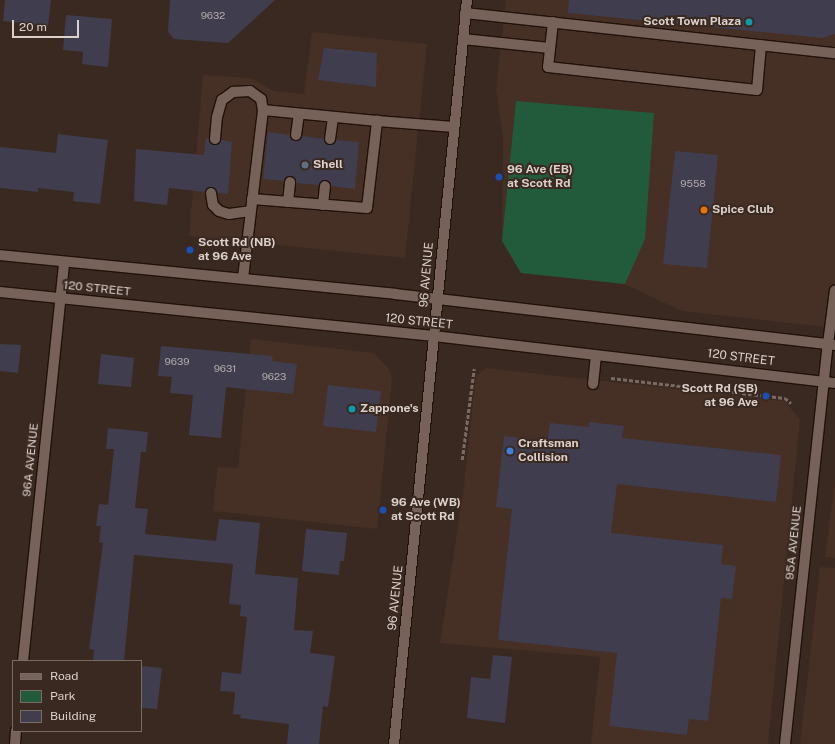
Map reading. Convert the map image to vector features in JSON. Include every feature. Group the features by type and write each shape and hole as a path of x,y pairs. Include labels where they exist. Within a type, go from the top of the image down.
{"main road":[{"name":"96 AVENUE","path":"394,744 466,0"},
{"path":"465,13 835,53"},
{"path":"553,22 548,67 757,90 761,45"},
{"path":"463,39 550,48"},
{"path":"215,139 217,117 222,100 233,92 250,91 261,99 263,110 243,278"},
{"path":"263,110 454,127"},
{"path":"296,136 299,114"},
{"path":"330,139 333,117"},
{"path":"252,199 367,208 377,121"},
{"path":"288,202 290,182"},
{"path":"323,205 325,186"},
{"path":"211,193 213,205 219,211 228,214 250,211"},
{"name":"120 STREET","path":"0,255 243,278 832,345"},
{"name":"96A AVENUE","path":"23,660 64,262"},
{"name":"95A AVENUE","path":"785,744 830,382 835,290"},
{"name":"120 STREET","path":"0,292 434,336 830,382"},
{"path":"593,384 596,356"},
{"path":"14,744 16,732"}],"path":[{"path":"462,460 474,369"},
{"path":"609,378 785,398 791,403"},
{"path":"456,509 458,497"}],"shaded area":[{"path":"506,0 835,0 835,328 682,311 624,284 521,273 502,241 503,137 496,89"},
{"name":"Shell","path":"312,32 427,44 405,258 189,236 203,75 251,78 274,91 304,94"},
{"path":"251,339 374,353 389,369 392,380 377,529 213,511 218,467 238,468"},
{"path":"486,368 784,401 800,419 768,744 591,744 600,657 440,643 463,494 476,376"},
{"path":"835,480 835,558 825,557"},
{"path":"820,567 835,568 835,744 800,744"}],"green space":[{"path":"516,101 654,113 645,239 625,284 521,273 502,241"}],"building":[{"path":"5,0 51,0 48,26 3,21"},
{"path":"170,0 275,0 228,43 174,39 168,32"},
{"name":"Scott Town Plaza","path":"569,0 835,0 835,34 823,38 568,13"},
{"path":"66,15 112,19 108,67 82,64 83,52 63,50"},
{"path":"324,48 377,53 376,87 318,80"},
{"path":"268,132 290,135 295,141 302,136 324,139 330,145 336,140 359,142 355,189 331,186 326,180 319,185 296,183 291,176 284,181 263,179"},
{"path":"58,134 108,140 100,204 73,201 74,192 38,188 38,192 0,188 0,147 56,153"},
{"path":"206,137 214,145 221,140 232,142 228,194 218,193 213,187 207,188 205,192 169,188 167,205 134,201 136,149 204,155"},
{"path":"675,151 718,155 707,268 663,264"},
{"path":"0,344 21,345 18,373 0,371"},
{"path":"161,346 273,356 272,361 297,364 293,394 226,387 221,438 189,435 193,395 170,393 172,377 158,376"},
{"path":"101,354 134,358 131,387 98,384"},
{"name":"Zappone's","path":"328,385 381,391 376,432 323,426"},
{"path":"589,422 624,426 622,438 781,455 776,502 617,484 611,533 723,545 721,564 736,566 732,599 721,598 708,721 689,719 687,735 609,726 617,653 498,640 512,509 496,507 504,436 547,441 550,423 589,427"},
{"path":"108,428 148,432 146,452 141,452 135,508 148,509 145,534 216,541 219,519 260,523 255,574 298,578 294,630 313,631 310,653 335,656 328,707 323,706 319,744 287,744 289,724 240,718 241,715 233,714 235,692 220,691 222,672 241,674 247,617 240,616 241,605 229,604 233,564 134,555 124,660 93,660 94,650 89,649 103,543 99,542 101,526 96,526 99,504 108,505 114,449 106,449"},
{"path":"306,529 347,533 344,561 340,561 339,575 302,571"},
{"path":"493,655 512,657 505,723 467,718 471,677 490,679"},
{"path":"142,666 162,668 157,709 142,708"}],"place":[{"name":"Scott Town Plaza","path":"749,22"},
{"name":"Shell","path":"305,165"},
{"name":"96 Ave (EB) at Scott Rd","path":"499,177"},
{"name":"Spice Club","path":"704,210"},
{"name":"Scott Rd (NB) at 96 Ave","path":"190,250"},
{"name":"Scott Rd (SB) at 96 Ave","path":"766,396"},
{"name":"Zappone's","path":"352,409"},
{"name":"Craftsman Collision","path":"510,451"},
{"name":"96 Ave (WB) at Scott Rd","path":"383,510"}]}
